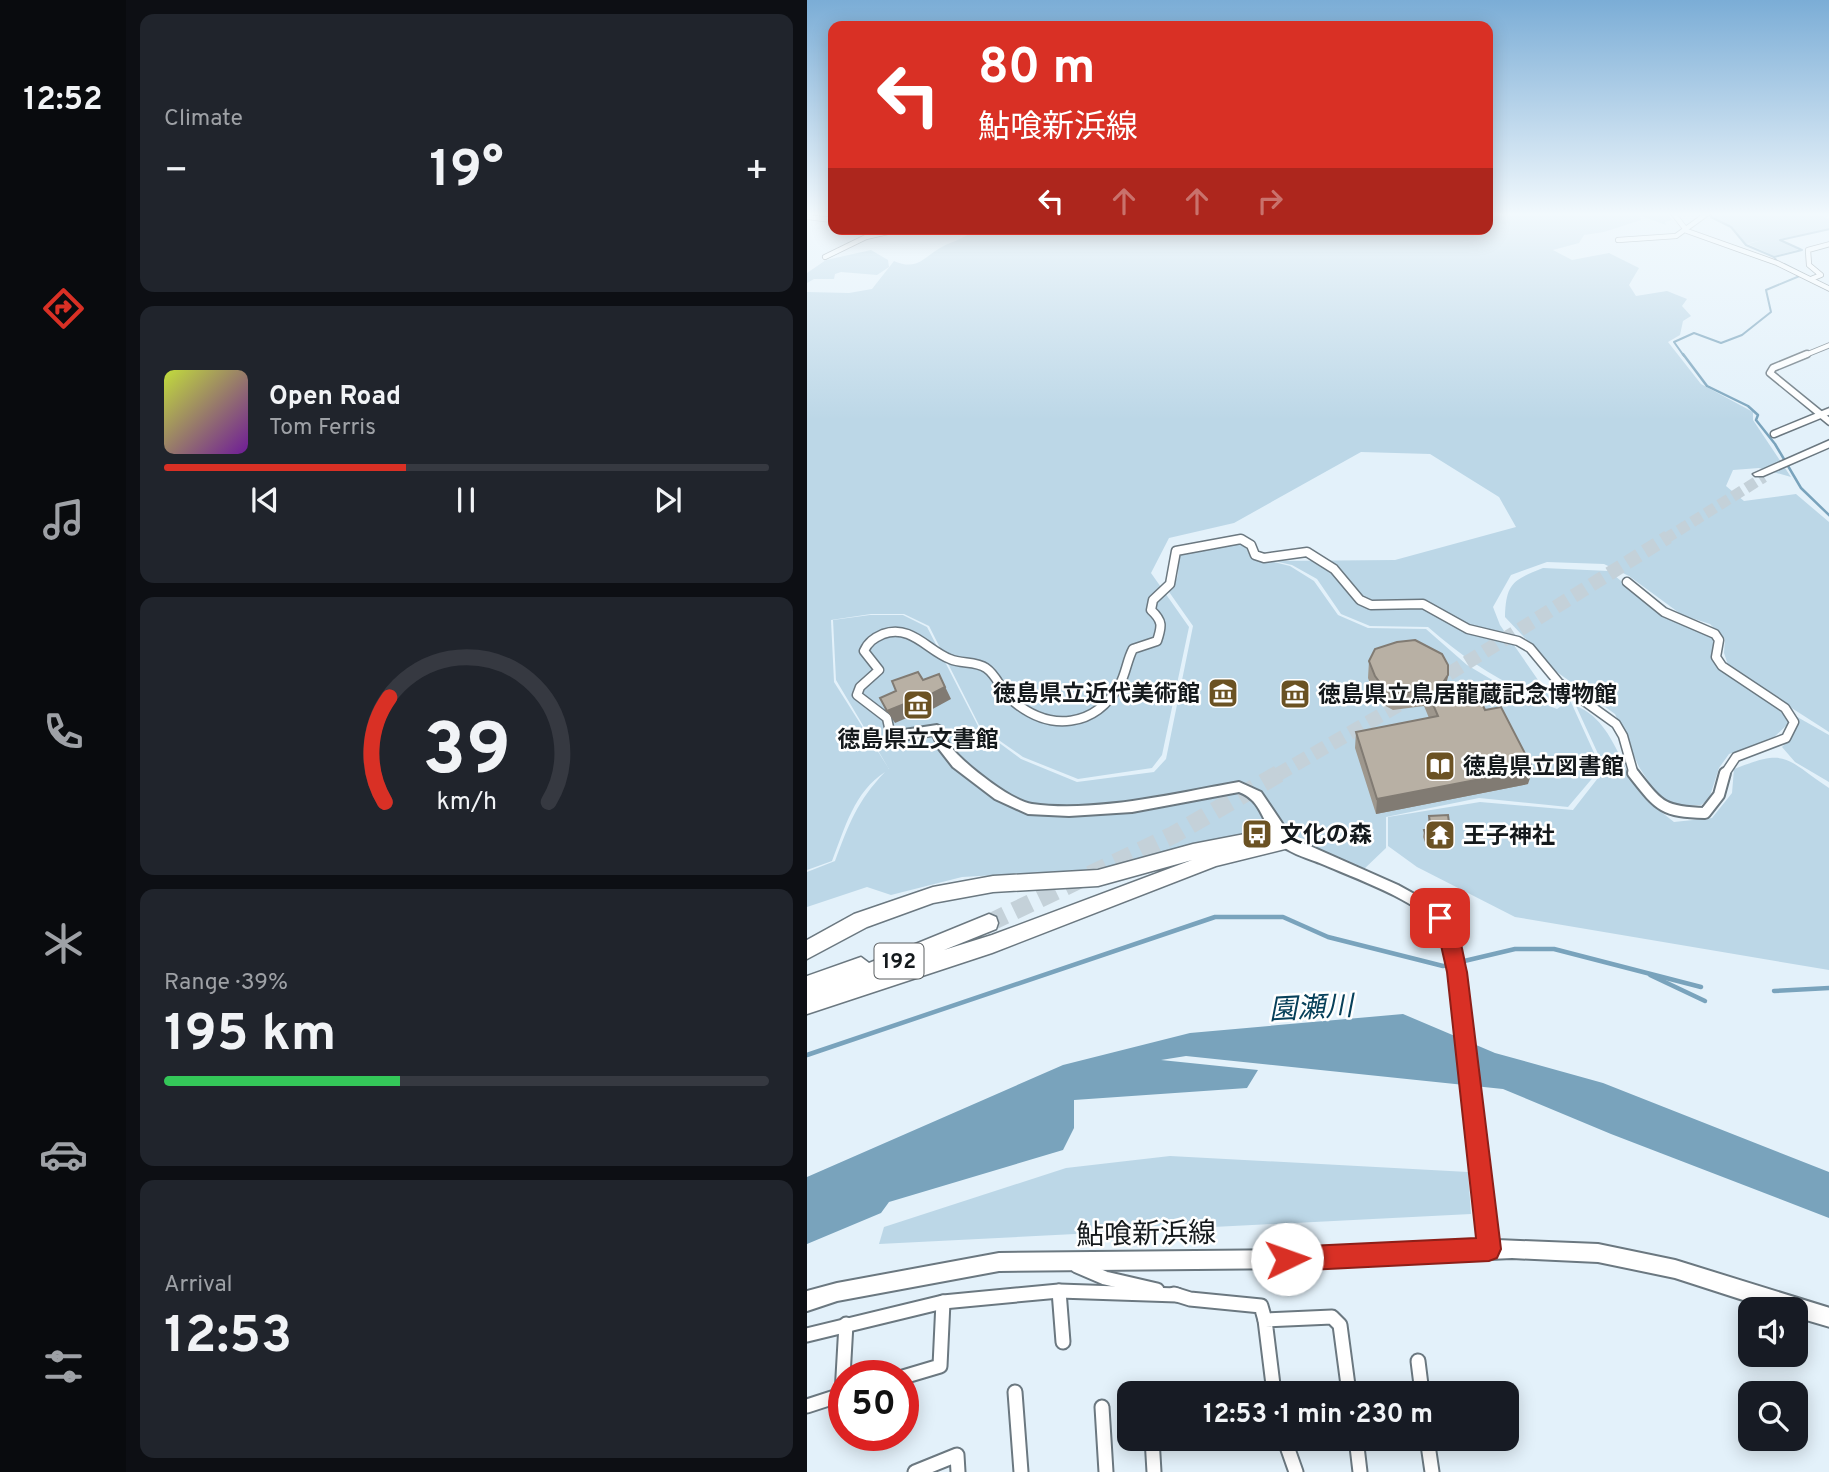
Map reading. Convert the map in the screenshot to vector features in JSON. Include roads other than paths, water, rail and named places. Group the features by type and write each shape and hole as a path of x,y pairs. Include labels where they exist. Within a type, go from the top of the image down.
{"highway":[{"path":"1762,475 1820,451 1829,443"},
{"path":"807,950 861,920 933,895 993,884 1098,878 1193,852 1283,839"},
{"path":"807,1004 992,944 1215,859 1283,839"},
{"name":"192","path":"807,986 988,919 807,995"}],"main road":[{"path":"890,737 937,730 943,746 957,763 1000,795 1028,809 1069,811 1132,807 1239,788 1248,789 1271,812 1283,839 1425,905 1440,918 1449,936 1457,972 1489,1249"},
{"name":"鮎喰新浜線","path":"807,1301 837,1292 999,1262 1287,1259 1489,1249 1598,1253 1675,1269 1829,1318"}],"street":[{"path":"1829,345 1773,368 1770,373 1829,422"},
{"path":"1774,434 1829,411"},
{"path":"890,737 887,718 857,695 860,687 879,670 878,665 864,651 872,639 887,632 906,630 944,657 982,666 990,671 1007,696 1022,707 1060,724 1079,722 1099,710 1114,693 1125,675 1133,649 1156,641 1162,627 1160,618 1151,610 1152,600 1170,584 1176,551 1241,538 1251,545 1255,555 1264,558 1307,552 1334,569 1360,600 1371,605 1423,604 1468,629 1518,642 1530,648 1558,683 1616,724 1623,736 1632,772 1654,800 1673,812 1705,813 1717,800 1727,766 1736,757 1777,745 1792,732 1794,722 1785,708 1722,666 1716,657 1719,640 1715,634 1664,612 1627,582"},
{"path":"1065,1262 1105,1278 1190,1300 1261,1306 1273,1381"},
{"path":"807,1335 942,1302 1059,1291 1177,1295"},
{"path":"1059,1291 1063,1342"},
{"path":"919,1372 940,1366 942,1302"},
{"path":"1265,1320 1332,1317 1340,1325 1347,1381"},
{"path":"844,1360 846,1324"},
{"path":"1418,1361 1420,1381"},
{"path":"1015,1392 1021,1472"},
{"path":"807,1406 828,1399"},
{"path":"1102,1407 1106,1472"},
{"path":"1153,1451 1154,1472"},
{"path":"1289,1451 1296,1472"},
{"path":"1358,1451 1360,1472"},
{"path":"1429,1451 1432,1472"},
{"path":"915,1472 957,1455 958,1472"}],"waterway":[{"path":"1684,356 1674,342 1694,333 1721,343 1742,335 1771,312 1766,290 1786,282"},
{"path":"1683,354 1707,386 1748,406 1758,415 1756,420 1775,444 1801,488 1830,516"},
{"path":"807,1055 1215,917 1283,917 1328,937 1443,966 1450,965"},
{"path":"1460,962 1515,949 1554,949 1701,987"},
{"path":"1650,975 1705,1001"},
{"path":"1774,991 1830,988"}],"tunnel":[{"path":"1665,539 1764,477"},
{"path":"1431,685 1668,537"},
{"path":"1277,775 1409,699"},
{"path":"989,923 1173,835 1280,773"}],"place":[{"name":"徳島県立近代美術館","path":"1223,693"},
{"name":"徳島県立鳥居龍蔵記念博物館","path":"1295,694"},
{"name":"徳島県立文書館","path":"918,705"},
{"name":"徳島県立図書館","path":"1440,766"},
{"name":"文化の森","path":"1257,834"},
{"name":"王子神社","path":"1440,835"}],"water label":[{"name":"園瀬川","path":"1311,1007"}]}
